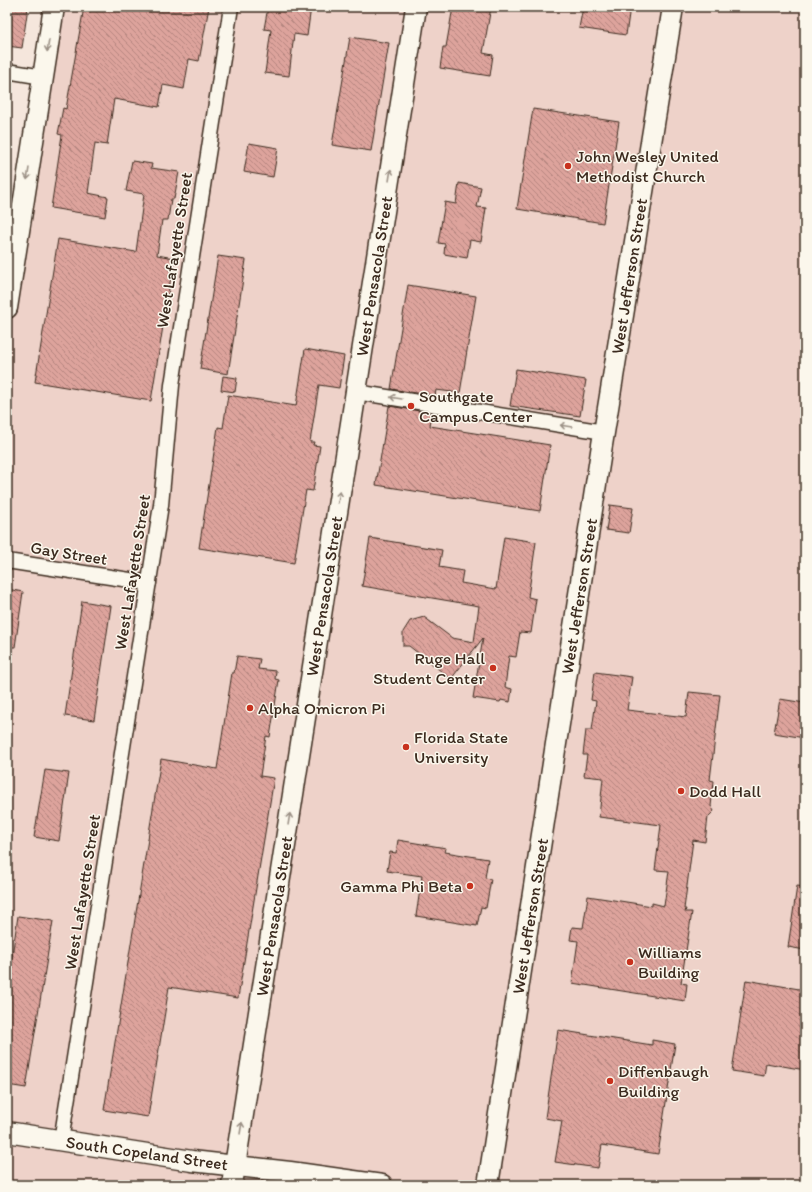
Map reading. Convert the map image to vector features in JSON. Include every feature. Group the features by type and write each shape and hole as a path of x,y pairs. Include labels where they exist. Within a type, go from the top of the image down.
{"street":[{"path":"7,308 54,7"},
{"name":"West Lafayette Street","path":"61,1141 161,505 172,385 231,7"},
{"name":"West Pensacola Street","path":"234,1176 416,7"},
{"name":"West Jefferson Street","path":"488,1185 604,432 673,7"},
{"path":"7,71 43,77"},
{"path":"356,392 604,432"},
{"name":"Gay Street","path":"7,561 148,583"},
{"name":"South Copeland Street","path":"7,1132 192,1161 234,1176 290,1172 382,1185"}],"shaded area":[{"name":"Florida State University","path":"54,7 805,7 805,1185 7,1185 7,308"}],"building":[{"path":"7,7 28,7 22,48 7,46"},
{"path":"84,7 209,7 199,61 189,59 184,89 163,85 159,107 114,99 107,145 95,143 88,193 108,197 105,217 51,208 62,135 58,134 63,108 66,109"},
{"path":"268,7 311,7 307,36 294,34 289,76 265,73 271,30 264,29"},
{"path":"453,7 491,7 483,53 493,55 490,76 440,68 443,47 446,47"},
{"path":"583,7 630,7 626,35 579,28"},
{"path":"350,37 389,43 371,151 332,145"},
{"name":"John Wesley United Methodist Church","path":"533,109 619,122 603,223 517,209"},
{"path":"249,143 278,148 273,177 244,172"},
{"path":"132,161 152,164 151,168 179,172 174,199 171,199 168,220 162,220 157,255 174,258 151,401 35,382 58,239 136,252 144,194 126,191"},
{"path":"459,183 481,187 477,207 486,208 481,242 470,240 467,258 444,254 445,244 438,243 445,202 456,204"},
{"path":"218,256 246,260 228,374 200,369"},
{"path":"408,285 476,296 460,393 436,390 435,396 391,389"},
{"path":"305,349 344,356 339,388 319,385 310,442 314,442 313,445 320,446 313,491 306,490 294,563 199,548 218,427 223,428 228,395 296,406"},
{"path":"516,369 586,380 580,416 510,406"},
{"path":"223,376 237,378 235,392 221,390"},
{"path":"389,406 432,413 430,426 550,445 540,511 376,485"},
{"path":"610,505 633,508 629,533 606,530"},
{"path":"504,537 536,542 528,597 536,599 531,633 520,632 516,657 509,656 505,687 512,689 510,702 473,698 483,638 451,679 409,646 403,646 403,632 410,621 424,617 452,638 474,642 479,606 362,586 370,538 442,550 439,567 463,571 461,583 496,589"},
{"path":"7,589 23,592 15,647 7,647"},
{"path":"82,601 111,606 94,720 65,716"},
{"path":"237,656 260,659 258,669 276,671 275,679 279,680 270,737 266,736 260,776 274,778 238,998 169,987 148,1117 104,1110 161,759 217,769 232,673 234,673"},
{"path":"595,672 632,677 627,710 686,717 689,692 720,695 710,780 714,781 711,806 714,811 708,817 705,842 693,840 684,909 686,909 685,912 692,912 681,983 687,984 685,1001 572,983 578,941 570,940 572,927 583,928 588,896 652,906 652,903 664,906 669,871 655,870 661,825 599,817 603,778 584,776 587,755 583,755 586,730 592,730 596,701 591,700"},
{"path":"780,699 805,703 805,738 774,733"},
{"path":"45,770 69,773 59,841 34,837"},
{"name":"Gamma Phi Beta","path":"398,840 446,848 445,852 488,859 485,878 491,879 486,908 481,907 477,926 416,916 422,876 387,871 390,852 396,853"},
{"path":"797,886 805,887 805,950 788,947"},
{"path":"18,916 53,921 26,1088 7,1085 7,989"},
{"path":"746,980 805,990 805,1070 766,1063 764,1076 732,1071"},
{"name":"Diffenbaugh Building","path":"558,1030 652,1045 652,1040 675,1044 658,1154 602,1145 598,1168 555,1162 562,1121 545,1118"}],"place":[{"name":"John Wesley United Methodist Church","path":"568,166"},
{"name":"Southgate Campus Center","path":"411,406"},
{"name":"Ruge Hall Student Center","path":"493,668"},
{"name":"Alpha Omicron Pi","path":"250,708"},
{"name":"Florida State University","path":"406,747"},
{"name":"Dodd Hall","path":"681,791"},
{"name":"Gamma Phi Beta","path":"470,886"},
{"name":"Williams Building","path":"630,962"},
{"name":"Diffenbaugh Building","path":"610,1081"}]}
